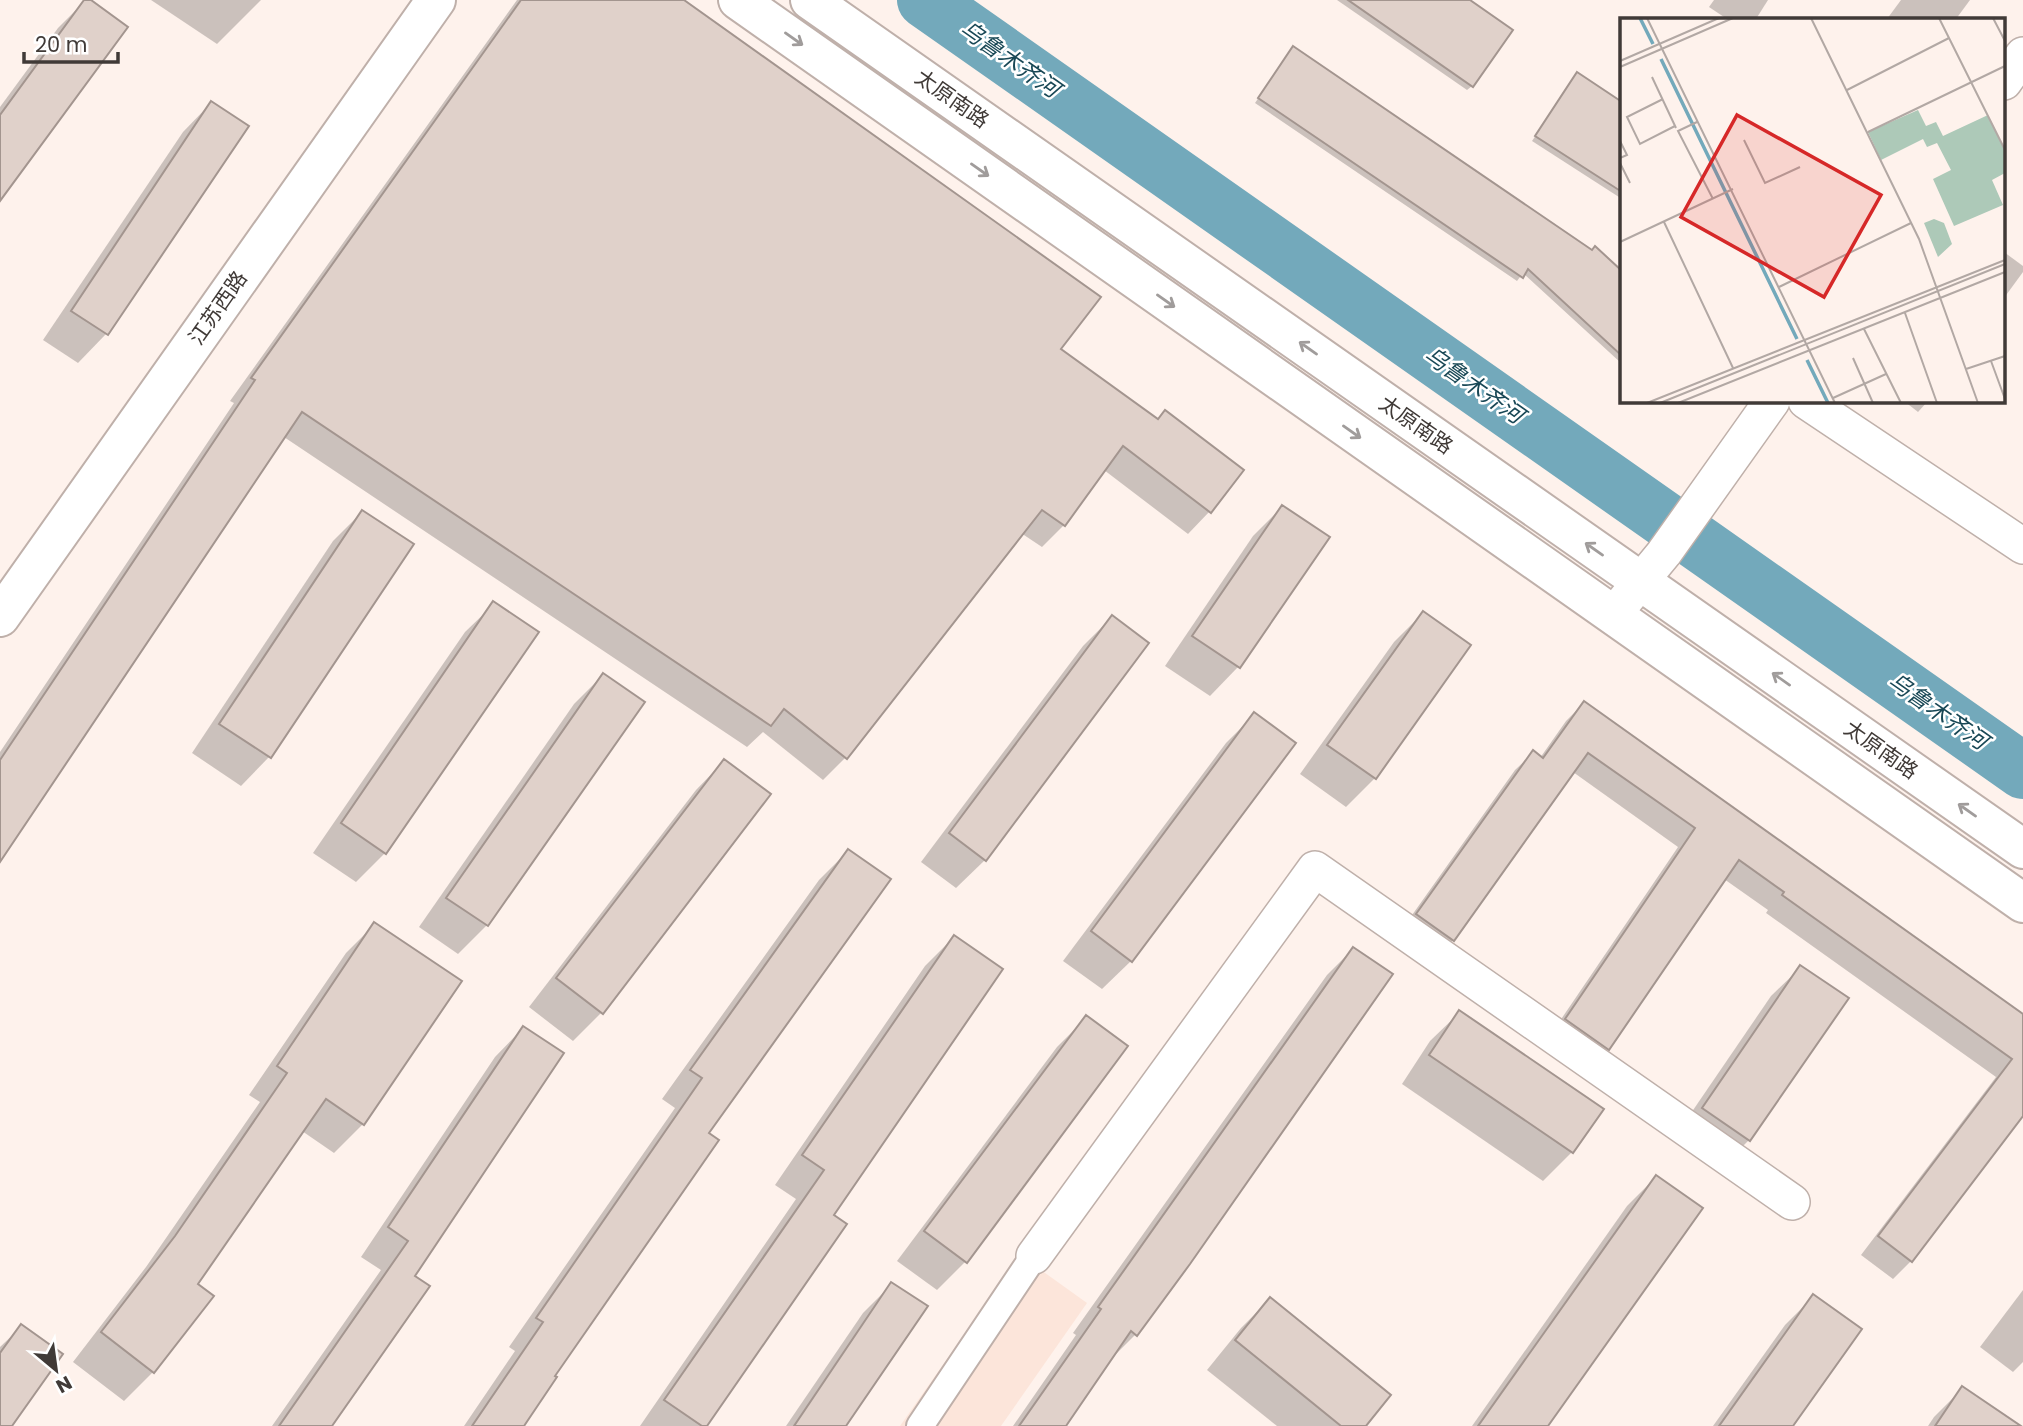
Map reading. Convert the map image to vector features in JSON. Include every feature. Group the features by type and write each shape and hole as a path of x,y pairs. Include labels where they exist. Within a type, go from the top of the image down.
{"main road":[{"name":"江苏西路","path":"0,617 436,0"},
{"path":"738,0 2023,903"},
{"name":"太原南路","path":"810,0 1653,568 2023,849"}],"street":[{"path":"2006,79 2023,55"},
{"path":"1613,615 1653,568 1771,402"},
{"path":"1807,402 2023,546"},
{"path":"920,1426 1034,1256 1315,869 1792,1202"}],"shaded area":[{"path":"1020,1255 1087,1303 1001,1426 900,1426"}],"building":[{"path":"84,0 91,0 128,27 0,201 0,115"},
{"path":"521,0 684,0 1101,297 1061,349 1158,419 1165,410 1244,470 1211,513 1123,446 1065,526 1042,510 847,759 784,709 771,726 302,412 0,862 0,760 255,380 251,378"},
{"path":"1348,0 1470,0 1513,30 1473,87"},
{"path":"1293,46 1592,250 1595,246 1620,269 1620,354 1528,269 1523,278 1258,98"},
{"path":"1577,72 1620,101 1620,191 1535,136"},
{"path":"211,101 249,126 108,335 71,311"},
{"path":"1282,505 1330,537 1240,668 1192,636"},
{"path":"362,510 414,544 271,758 219,724"},
{"path":"493,601 539,632 386,854 341,823"},
{"path":"1423,611 1471,645 1376,779 1327,745"},
{"path":"1112,615 1149,643 986,861 949,833"},
{"path":"603,673 645,702 488,926 446,898"},
{"path":"1584,701 2023,1014 2023,1116 1912,1262 1878,1236 2012,1059 1782,895 1784,892 1739,860 1609,1050 1565,1019 1695,828 1588,753 1454,941 1416,914 1533,750 1543,758"},
{"path":"1254,712 1296,743 1132,962 1091,931"},
{"path":"724,759 771,794 603,1014 556,978"},
{"path":"848,849 891,879 709,1133 719,1140 555,1376 557,1377 524,1426 472,1426 543,1322 536,1318 702,1078 690,1070"},
{"path":"374,922 462,981 364,1125 326,1099 198,1284 214,1296 154,1373 101,1332 175,1236 287,1073 277,1066"},
{"path":"954,935 1003,969 834,1215 847,1224 707,1426 702,1426 664,1400 824,1170 802,1155"},
{"path":"1353,947 1393,974 1190,1264 1137,1336 1131,1331 1066,1426 1019,1426 1101,1309 1098,1307"},
{"path":"1800,965 1849,998 1750,1141 1702,1108"},
{"path":"1459,1010 1604,1109 1573,1153 1429,1055"},
{"path":"1086,1015 1128,1046 967,1263 924,1231"},
{"path":"523,1026 564,1053 415,1276 430,1286 332,1426 279,1426 408,1241 388,1227"},
{"path":"1656,1175 1703,1208 1548,1426 1478,1426"},
{"path":"891,1282 928,1306 846,1426 794,1426"},
{"path":"1813,1294 1862,1329 1793,1426 1719,1426"},
{"path":"1270,1297 1391,1395 1366,1426 1341,1426 1235,1340"},
{"path":"21,1324 63,1354 12,1426 0,1426 0,1353"},
{"path":"1962,1386 2021,1426 1935,1426"}],"waterway":[{"name":"乌鲁木齐河","path":"925,0 2023,771"}]}
